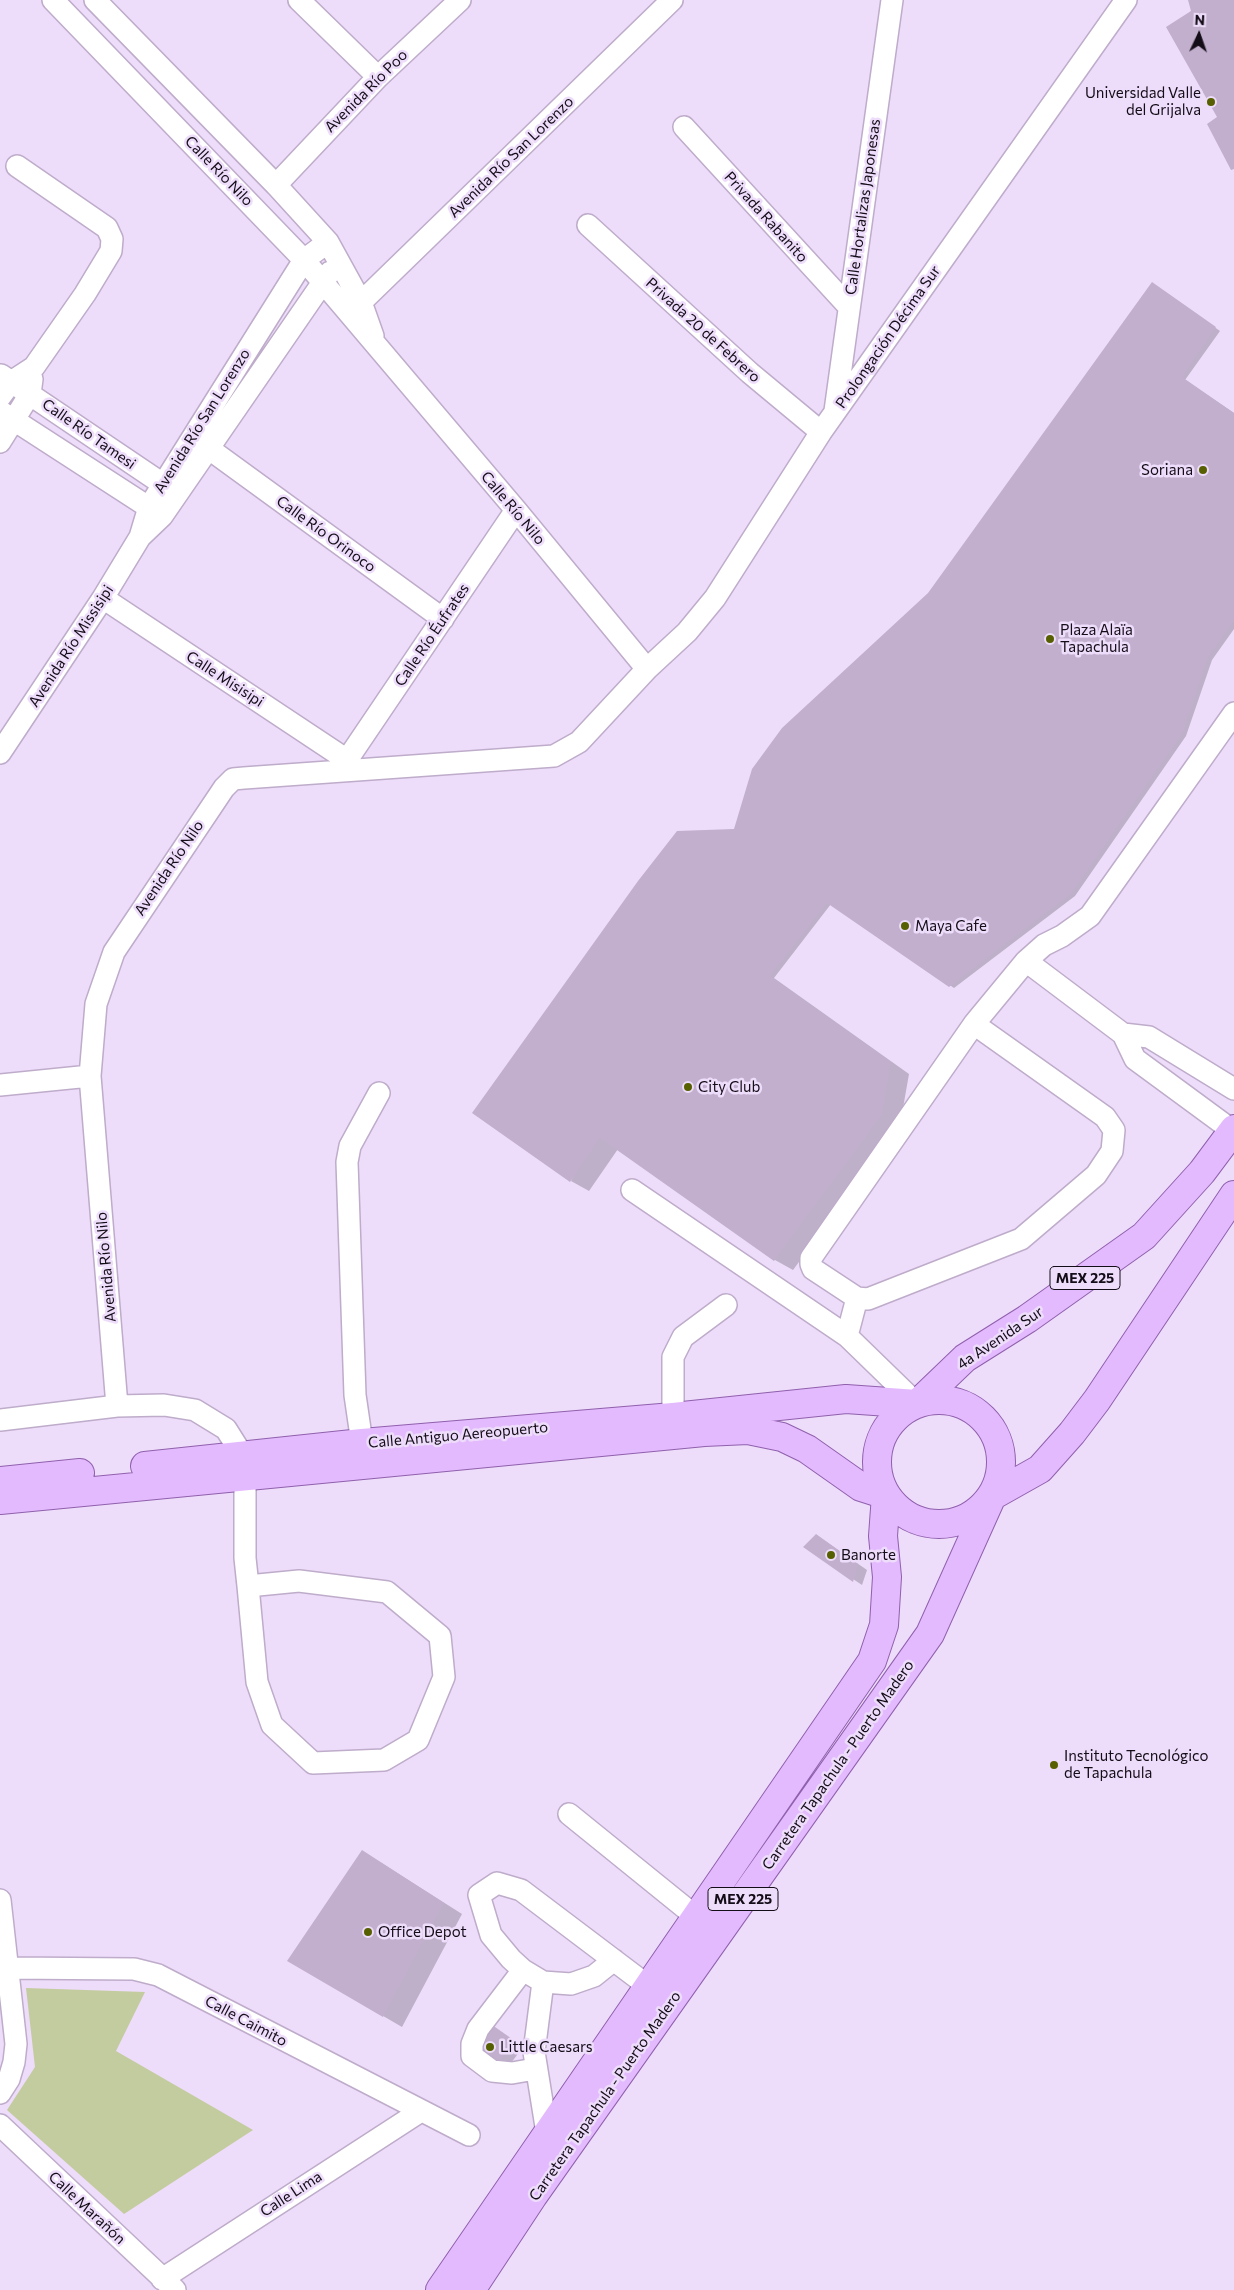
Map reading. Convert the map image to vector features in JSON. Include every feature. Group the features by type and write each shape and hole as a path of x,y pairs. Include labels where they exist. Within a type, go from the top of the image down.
{"main road":[{"name":"4a Avenida Sur","path":"917,1404 965,1358 1027,1319 1144,1236 1202,1172 1233,1130"},
{"path":"992,1496 1000,1478 1002,1459 998,1440 988,1423 973,1410 955,1402 936,1400 917,1404 898,1416 884,1433 877,1453 878,1475 886,1495 900,1511 918,1521 939,1524 959,1521 978,1511 992,1496 1040,1469 1072,1433 1097,1400 1234,1195"},
{"name":"Calle Antiguo Aereopuerto","path":"0,1500 244,1466 362,1443 673,1417 846,1399 917,1404"},
{"name":"Calle Antiguo Aereopuerto","path":"0,1481 244,1466 748,1430 782,1437 814,1453 861,1487 886,1495"},
{"name":"Carretera Tapachula - Puerto Madero","path":"440,2290 695,1916 872,1661 884,1625 887,1578 883,1536 886,1495"},
{"name":"Carretera Tapachula - Puerto Madero","path":"471,2290 533,2196 930,1634 992,1496"}],"street":[{"name":"Calle Río Nilo","path":"53,0 304,260 322,281 355,308"},
{"name":"Calle Río Nilo","path":"95,0 276,185 328,242 339,261 355,308 378,348 516,510 646,670"},
{"path":"299,0 378,77"},
{"name":"Avenida Río Poo","path":"276,185 378,77 460,0"},
{"name":"Avenida Río San Lorenzo","path":"355,308 672,0"},
{"name":"Calle Hortalizas Japonesas","path":"835,414 892,0"},
{"name":"Prolongación Décima Sur","path":"646,670 687,632 715,598 822,432 1126,0"},
{"name":"Privada Rabanito","path":"684,127 849,308"},
{"path":"4,384 34,367 85,294 111,251 112,240 107,228 17,166"},
{"name":"Privada 20 de Febrero","path":"588,225 750,374 822,432"},
{"name":"Avenida Río San Lorenzo","path":"155,511 170,490 304,260 328,242"},
{"name":"Avenida Río San Lorenzo","path":"170,490 208,448 322,281 339,261"},
{"path":"0,442 7,415 30,394 34,367"},
{"name":"Calle Río Tamesi","path":"4,384 30,394 170,490"},
{"name":"Calle Río Tamesi","path":"7,415 155,511"},
{"name":"Calle Río Orinoco","path":"208,448 443,619"},
{"name":"Calle Río Éufrates","path":"348,766 516,510"},
{"name":"Avenida Río Missisipi","path":"0,753 103,598 155,511"},
{"name":"Calle Misisipi","path":"103,598 348,766"},
{"name":"Avenida Río Nilo","path":"117,1406 90,1076 96,1004 114,952 224,788 233,779 348,766 554,756 579,742 646,670"},
{"path":"974,1024 1105,1117 1114,1130 1112,1151 1096,1175 1021,1239 868,1299 857,1298 813,1269 811,1258 974,1024 1026,961 1044,945 1062,936 1090,916 1234,713"},
{"path":"1026,961 1123,1034 1136,1059 1233,1130"},
{"path":"1123,1034 1149,1037 1234,1089"},
{"path":"0,1085 90,1076"},
{"path":"362,1443 356,1395 347,1162 350,1146 379,1093"},
{"path":"632,1190 847,1336 917,1404"},
{"path":"847,1336 857,1298"},
{"path":"673,1417 673,1357 683,1337 726,1305"},
{"path":"0,1420 117,1406 164,1405 195,1410 226,1429 244,1466 245,1558 257,1682 272,1726 313,1763 384,1760 418,1740 444,1677 440,1636 387,1592 299,1581 248,1586"},
{"path":"569,1814 695,1916"},
{"path":"614,1960 594,1976 571,1984 543,1982 523,1970 491,1935 479,1895 497,1884 521,1890 614,1960 648,1986"},
{"path":"0,1900 16,2044 7,2061 9,2079 0,2093"},
{"name":"Calle Caimito","path":"8,1968 134,1969 158,1975 421,2112 469,2135"},
{"path":"523,1970 478,2029 472,2044 472,2056 492,2071 512,2073 535,2069"},
{"path":"543,1982 534,2052 535,2069 547,2133"},
{"name":"Calle Lima","path":"168,2284 421,2112"},
{"name":"Calle Marañón","path":"0,2125 168,2284"}],"green space":[{"path":"26,1988 145,1992 116,2051 253,2130 124,2214 7,2110 35,2067"}],"building":[{"name":"Universidad Valle del Grijalva","path":"1188,0 1234,0 1234,169 1231,170 1207,124 1217,117 1166,27 1191,11"},
{"name":"Plaza Alaïa Tapachula","path":"1152,282 1216,327 1182,377 1234,413 1234,621 1208,657 1182,734 1071,894 949,987 827,903 770,976 891,1062 882,1115 774,1261 600,1138 570,1182 472,1113 638,881 677,831 734,829 752,769 782,728 928,593"},
{"name":"Banorte","path":"816,1534 858,1564 853,1582 803,1547"},
{"name":"Office Depot","path":"362,1850 444,1903 383,2017 287,1961"},
{"name":"Little Caesars","path":"485,2020 515,2041 492,2071 467,2054"}],"place":[{"name":"Universidad Valle del Grijalva","path":"1211,102"},
{"name":"Soriana","path":"1203,470"},
{"name":"Plaza Alaïa Tapachula","path":"1050,639"},
{"name":"Maya Cafe","path":"905,926"},
{"name":"City Club","path":"688,1087"},
{"name":"Banorte","path":"831,1555"},
{"name":"Instituto Tecnológico de Tapachula","path":"1054,1765"},
{"name":"Office Depot","path":"368,1932"},
{"name":"Little Caesars","path":"490,2047"}]}
